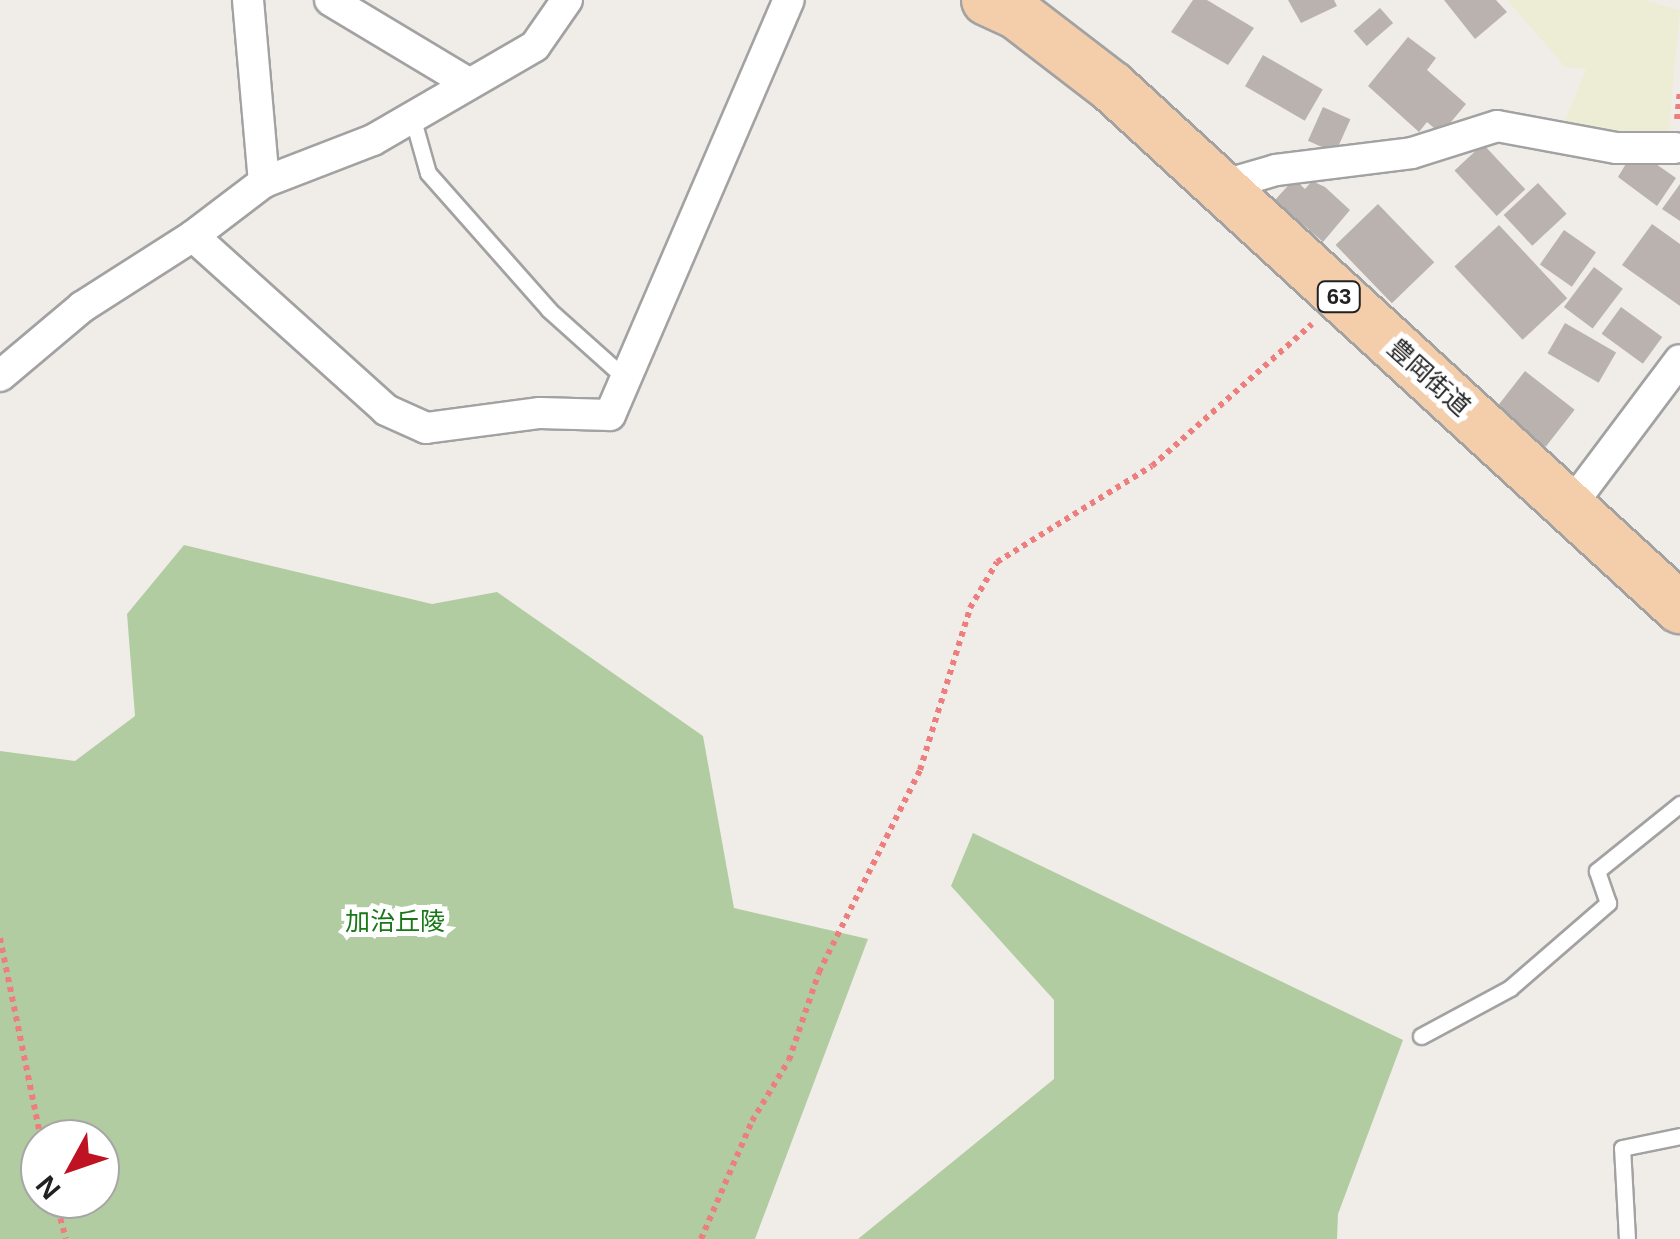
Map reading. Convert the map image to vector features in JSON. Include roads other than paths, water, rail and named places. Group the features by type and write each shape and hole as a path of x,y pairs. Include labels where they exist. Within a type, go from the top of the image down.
{"main road":[{"name":"豊岡街道","path":"988,0 1018,14 1112,88 1680,608"}],"street":[{"path":"248,0 264,182"},
{"path":"330,0 468,82"},
{"path":"0,376 82,307 193,236 264,182 413,120 468,82 535,46 567,0"},
{"path":"193,236 386,410 426,428 540,414 610,415 789,0"},
{"path":"1218,187 1276,170 1412,153 1497,126 1616,148 1675,148"},
{"path":"1571,505 1680,360"}],"lane":[{"path":"413,120 428,173 549,310 624,377"},
{"path":"1421,1036 1510,988 1608,903 1597,871 1680,804"},
{"path":"1627,1239 1622,1148 1680,1136"}],"park label":[{"name":"加治丘陵","path":"395,921"}]}
